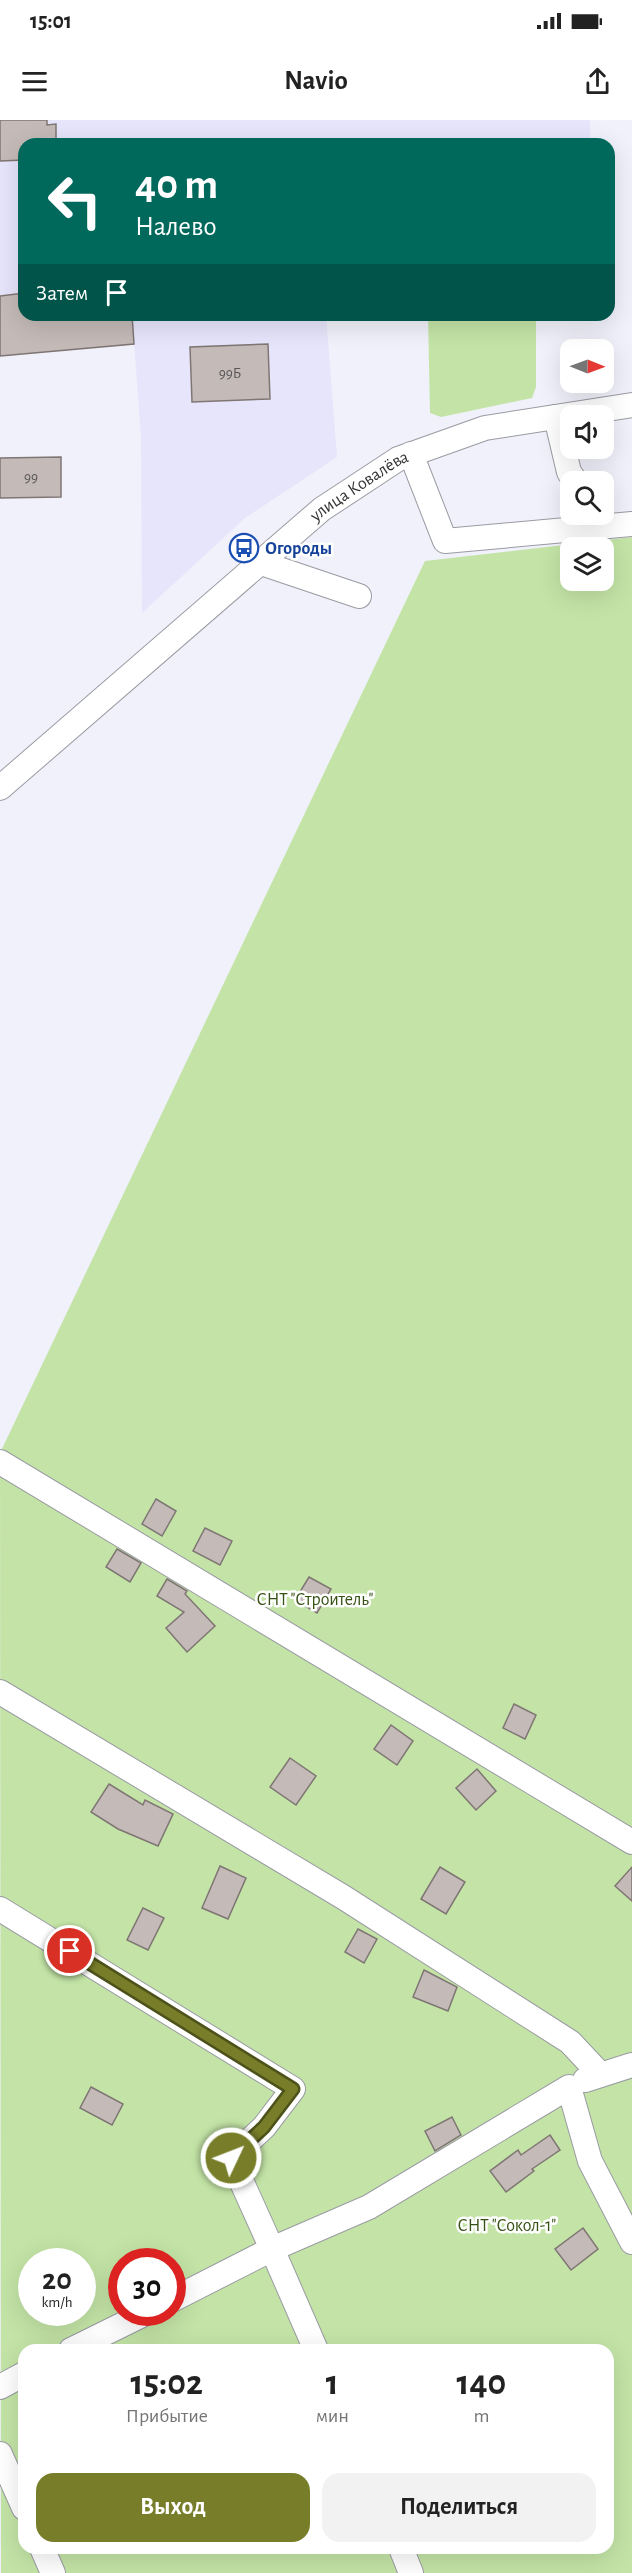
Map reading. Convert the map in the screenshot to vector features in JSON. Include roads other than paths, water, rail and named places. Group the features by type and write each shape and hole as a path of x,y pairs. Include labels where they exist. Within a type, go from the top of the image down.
{"street":[{"name":"улица Ковалёва","path":"0,788 322,509 398,459 485,428 632,405"},
{"path":"556,417 569,471"},
{"path":"411,454 445,541 587,525"},
{"path":"614,522 632,541"},
{"path":"261,563 359,596"},
{"path":"0,1462 632,1842"},
{"path":"0,1692 343,1898 570,2042 599,2073"},
{"path":"0,1909 293,2089 264,2127 231,2158 313,2344"},
{"path":"186,2293 272,2249 369,2207 569,2087 599,2073 632,2065"},
{"path":"569,2087 590,2161 632,2242"},
{"path":"83,2344 120,2326"},
{"path":"0,2386 18,2377"},
{"path":"0,2454 18,2494"},
{"path":"45,2554 53,2573"},
{"path":"403,2554 411,2573"}],"place":[{"name":"Огороды","path":"244,548"}],"park label":[{"name":"СНТ \"Строитель\"","path":"315,1599"},
{"name":"СНТ \"Сокол-1\"","path":"507,2225"}]}
